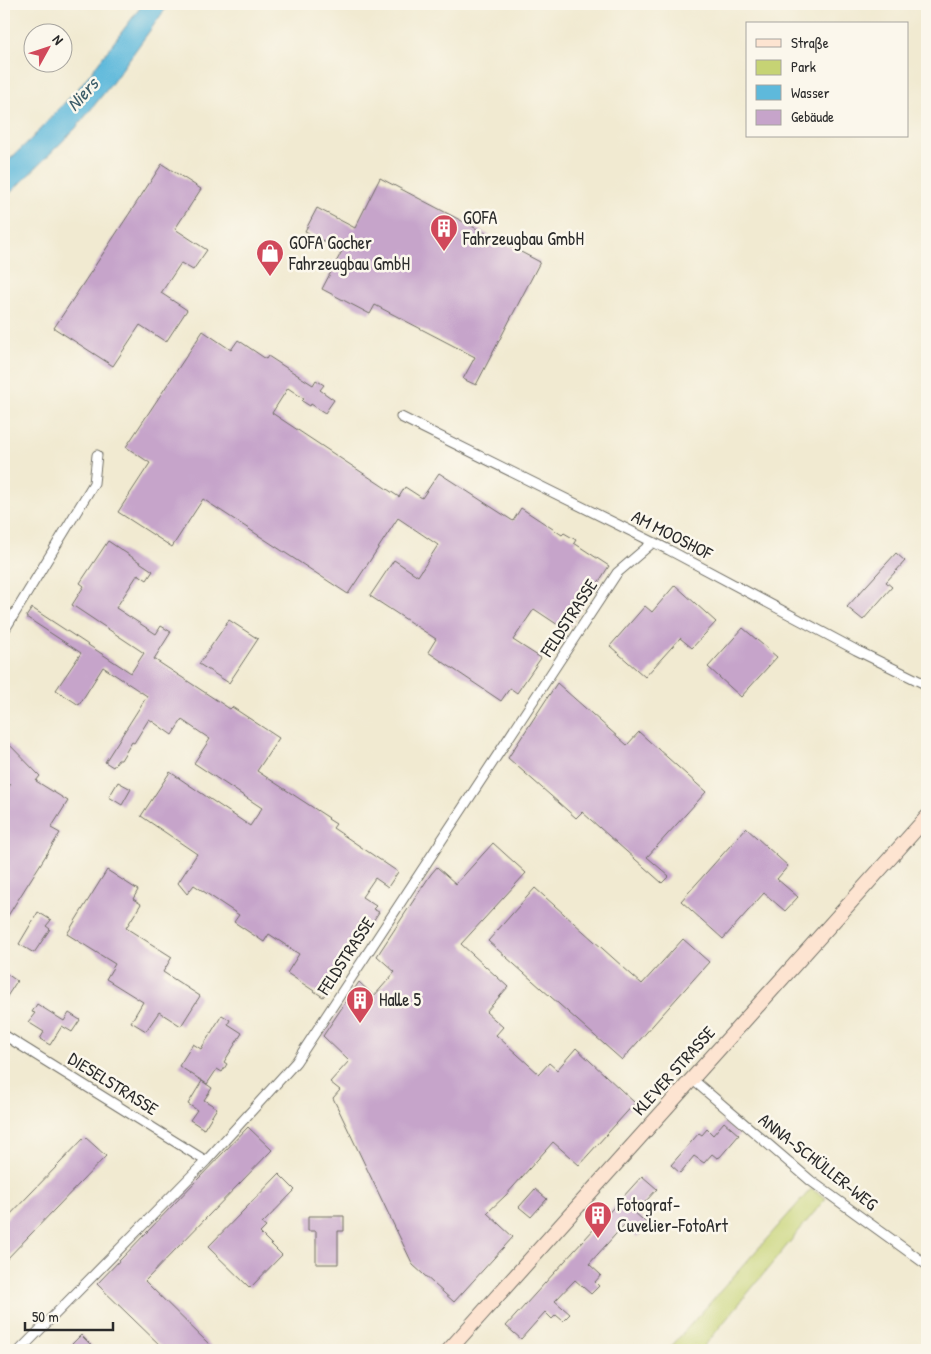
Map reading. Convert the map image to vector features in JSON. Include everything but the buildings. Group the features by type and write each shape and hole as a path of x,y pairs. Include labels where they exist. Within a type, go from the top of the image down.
{"street":[{"name":"AM MOOSHOF","path":"401,417 669,550 856,650 927,685"},
{"path":"4,631 94,483 97,454"},
{"name":"FELDSTRASSE","path":"20,1350 206,1160 296,1062 617,573 652,543"},
{"name":"KLEVER STRASSE","path":"448,1350 927,817"},
{"name":"DIESELSTRASSE","path":"4,1035 206,1160"},
{"name":"ANNA-SCHÜLLER-WEG","path":"692,1079 810,1181 927,1265"}],"green space":[{"path":"811,1189 826,1198 701,1350 668,1350"}],"water":[{"name":"Niers","path":"143,4 169,4 109,87 75,129 4,199 4,165 82,84"}],"place":[{"name":"GOFA Fahrzeugbau GmbH","path":"444,252"},
{"name":"GOFA Gocher Fahrzeugbau GmbH","path":"270,277"},
{"name":"Halle 5","path":"360,1024"},
{"name":"Fotograf- Cuvelier-FotoArt","path":"598,1239"}]}
